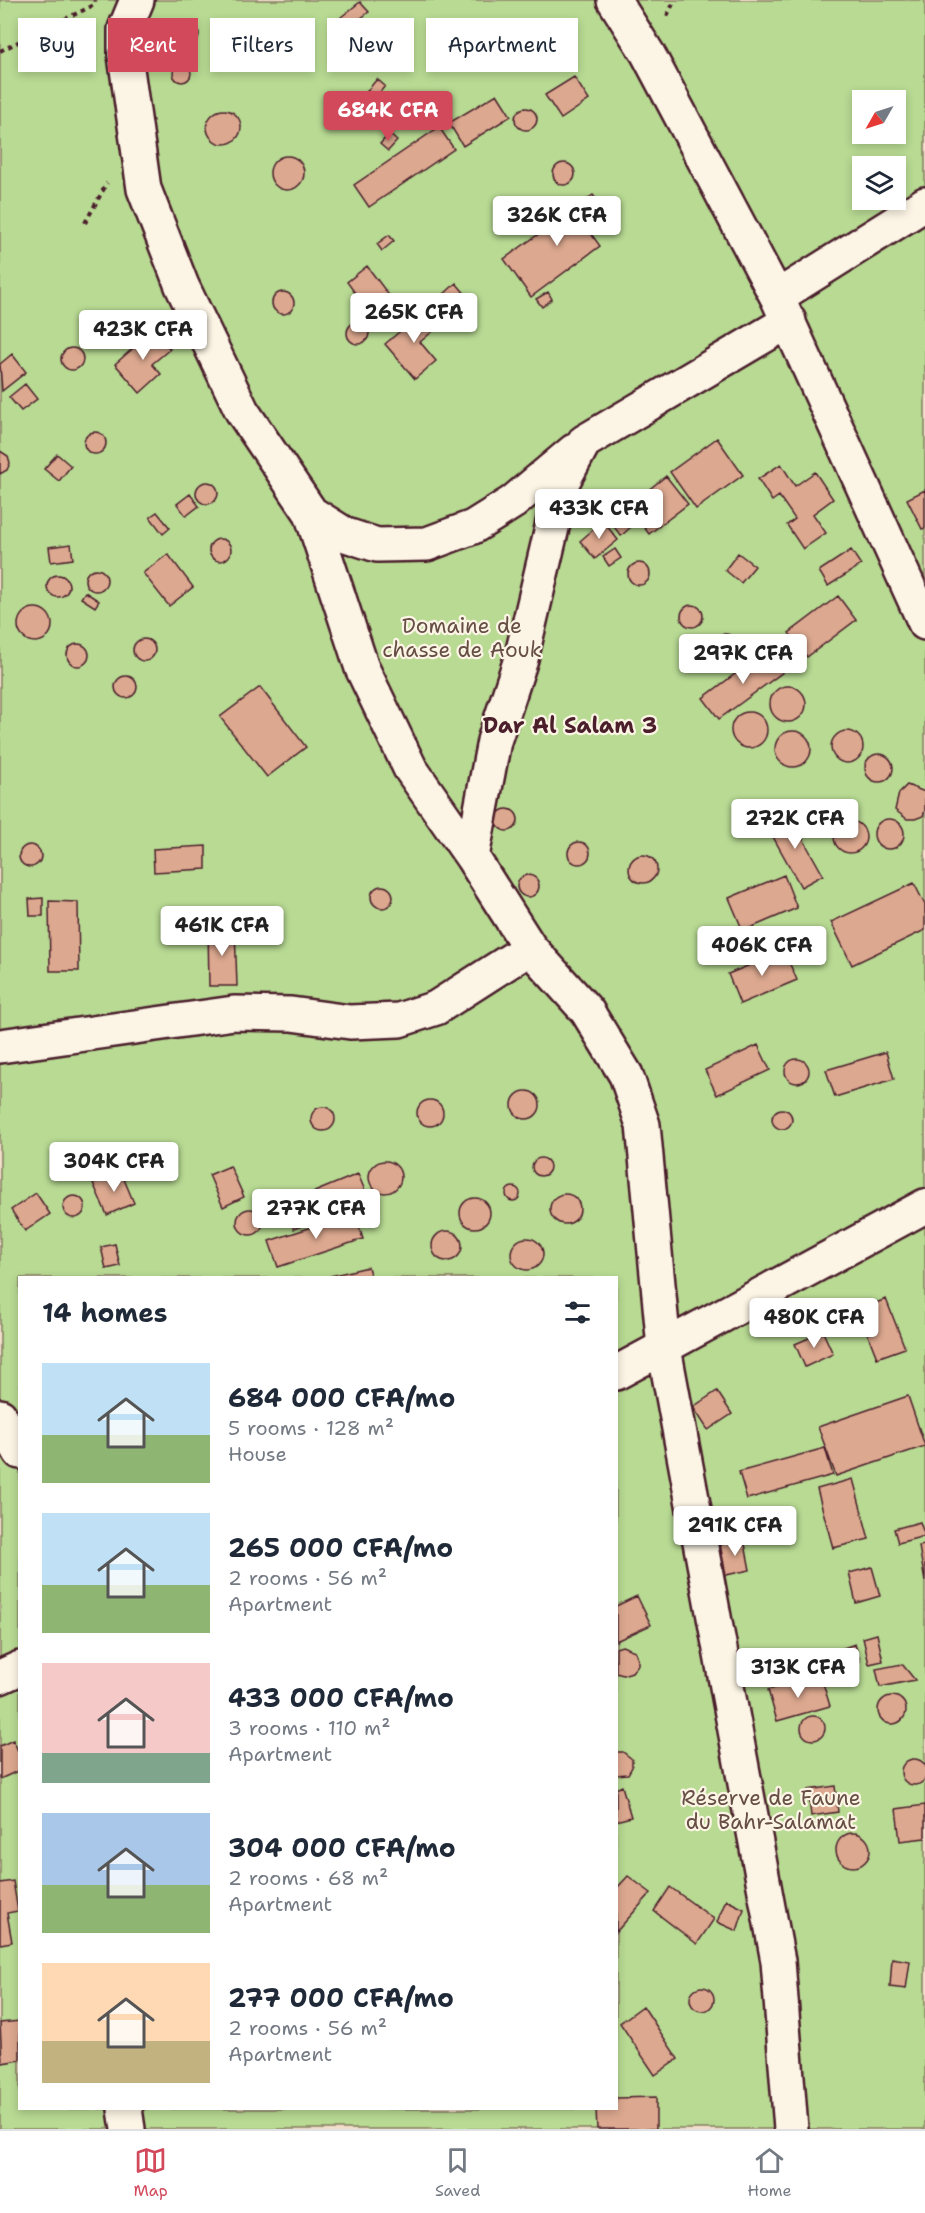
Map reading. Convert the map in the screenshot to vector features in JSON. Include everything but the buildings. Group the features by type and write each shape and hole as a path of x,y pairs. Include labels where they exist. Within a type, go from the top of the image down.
{"street":[{"path":"137,0 125,29 124,55 144,189 182,286 242,411 311,513 362,668 410,768 472,857 530,948 587,1011 626,1075 643,1125 664,1348 778,1961 791,2129"},
{"path":"614,0 648,54 783,309 925,623"},
{"path":"311,513 346,535 377,545 427,544 473,527 513,502 584,442 783,309 925,204"},
{"path":"472,857 494,741 521,659 563,481 584,442"},
{"path":"0,1046 234,1013 291,1014 350,1022 399,1020 436,1008 530,948"},
{"path":"618,1372 925,1206"},
{"path":"0,1416 18,1448"},
{"path":"0,1677 18,1669"},
{"path":"124,2110 128,2129"}],"path":[{"path":"0,51 94,5 95,0"}],"green space":[{"name":"Domaine de chasse de Aouk","path":"0,0 925,0 925,2129 0,2129"}],"district":[{"name":"Dar Al Salam 3","path":"570,725"}],"park label":[{"name":"Réserve de Faune du Bahr-Salamat","path":"771,1810"}]}
